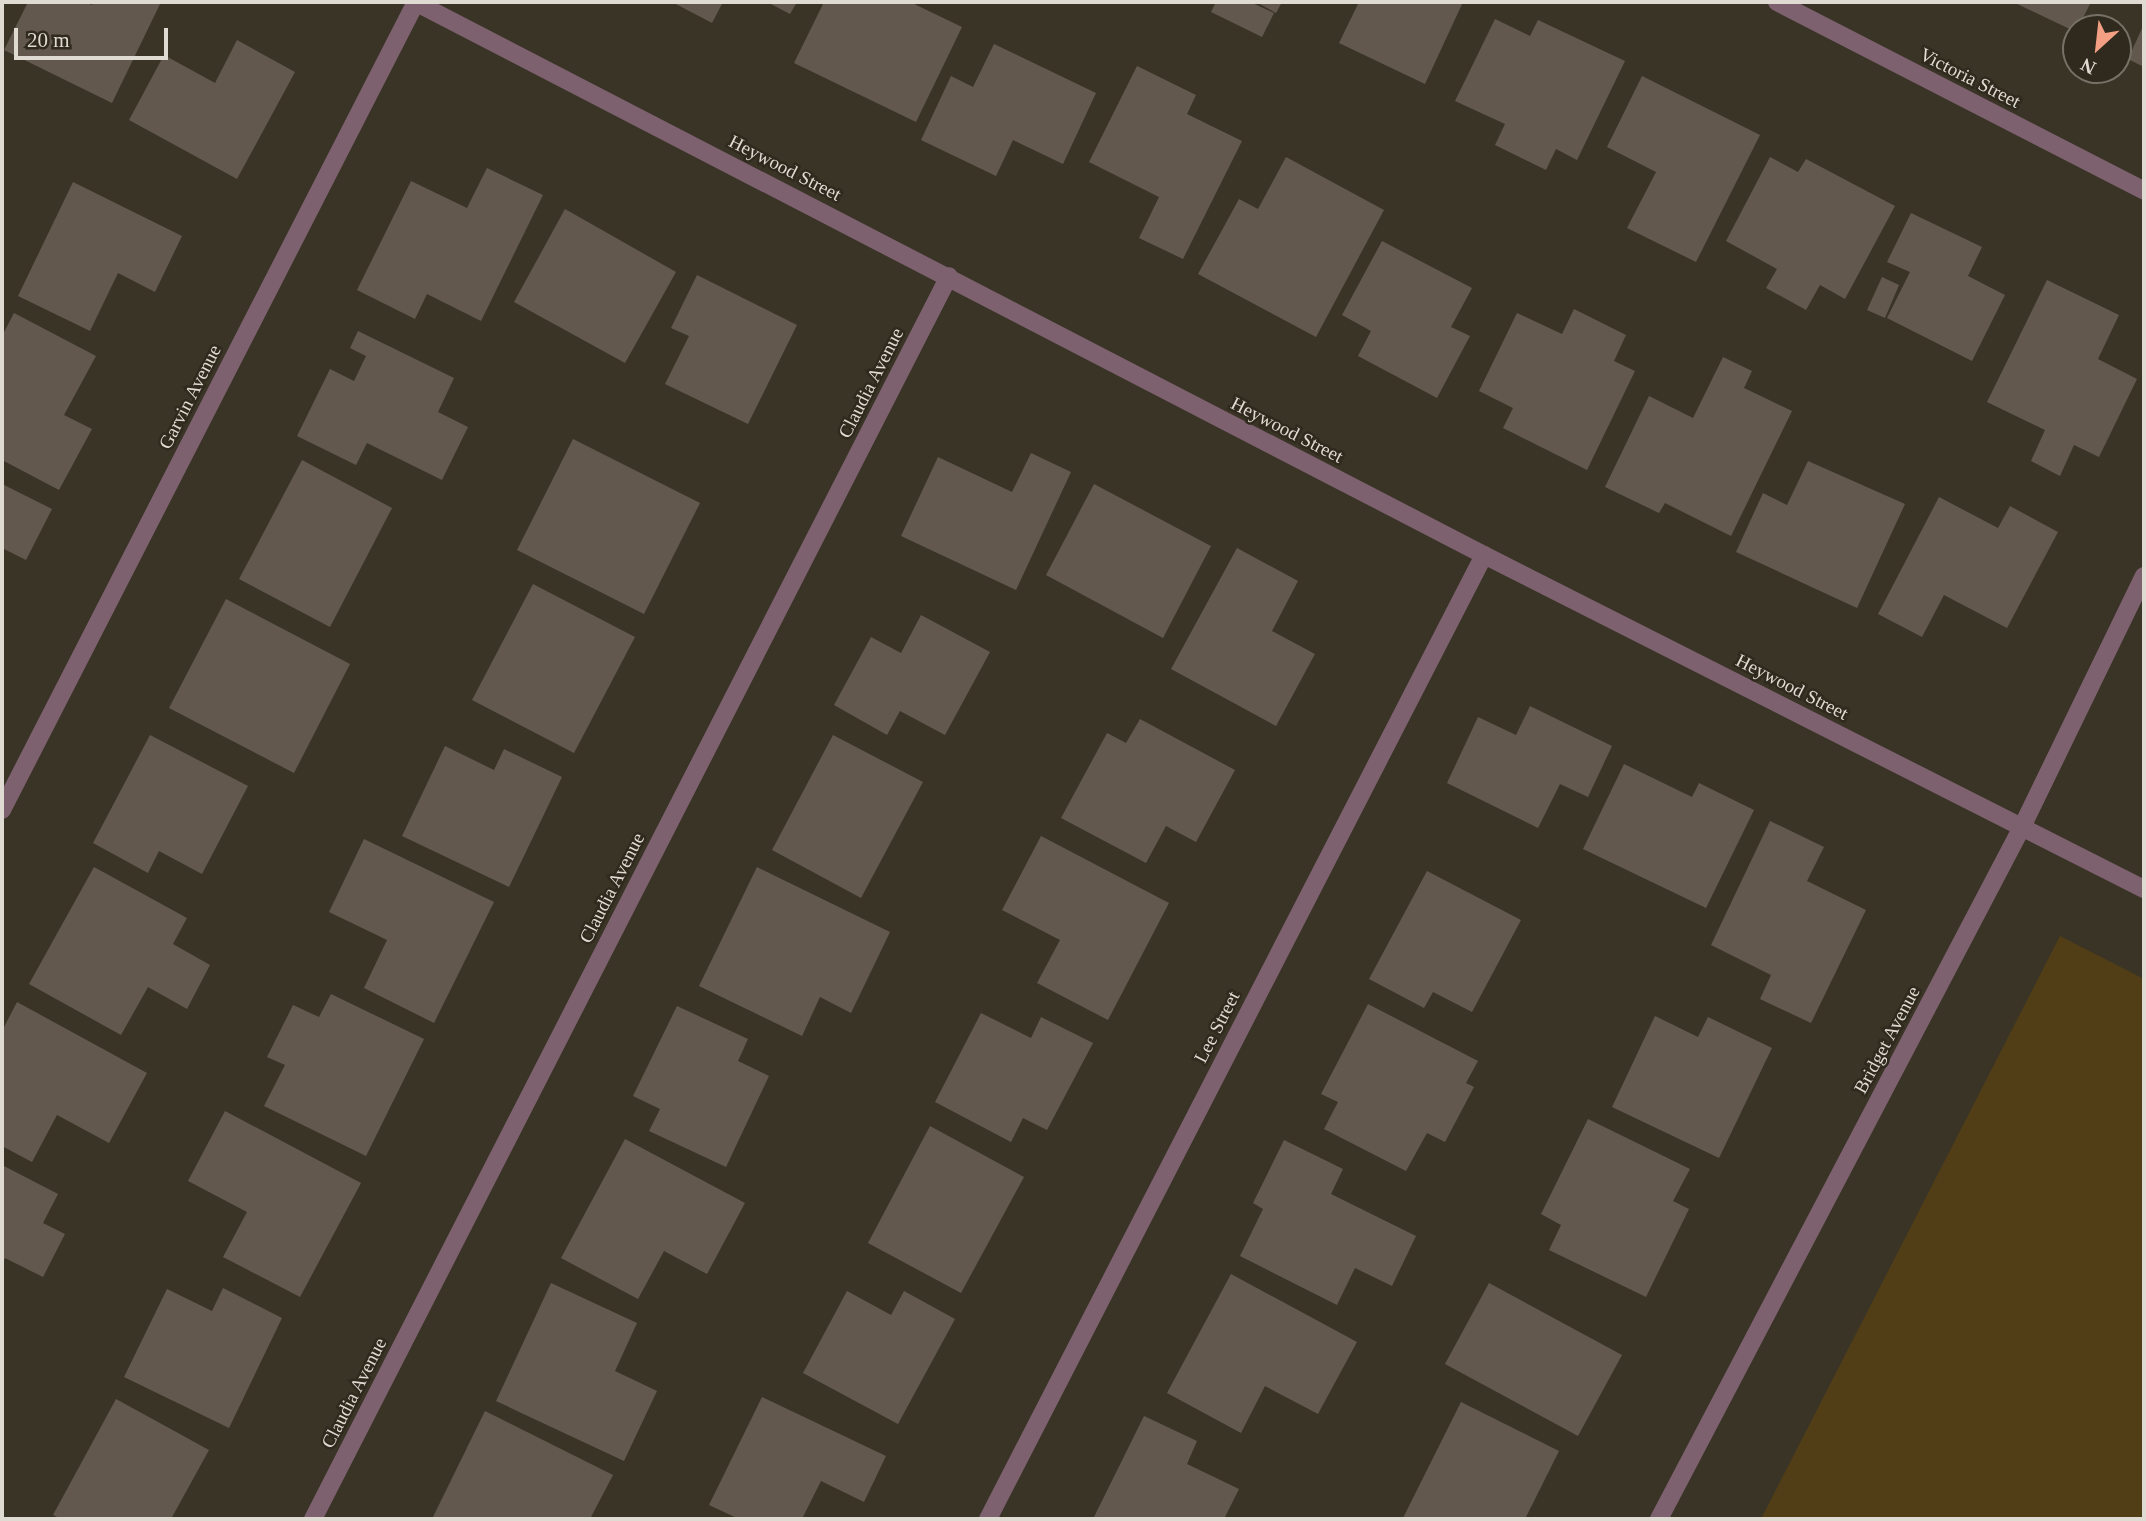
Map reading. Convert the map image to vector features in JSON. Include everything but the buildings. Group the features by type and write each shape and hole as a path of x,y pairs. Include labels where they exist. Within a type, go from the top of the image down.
{"street":[{"name":"Heywood Street","path":"415,2 1484,555 2144,889"},
{"name":"Garvin Avenue","path":"2,810 415,2"},
{"name":"Victoria Street","path":"1777,2 2144,191"},
{"name":"Claudia Avenue","path":"313,1519 949,276"},
{"name":"Lee Street","path":"988,1519 1484,555"},
{"name":"Bridget Avenue","path":"1659,1519 2022,827 2144,576"}],"shaded area":[{"path":"2060,936 2144,979 2144,1519 1761,1519"}]}
